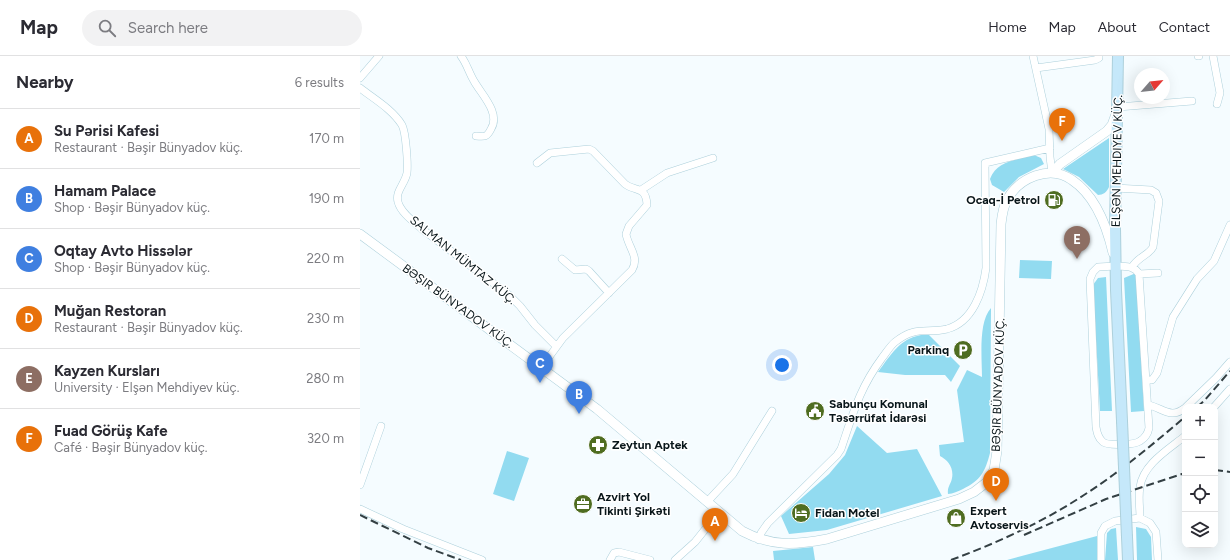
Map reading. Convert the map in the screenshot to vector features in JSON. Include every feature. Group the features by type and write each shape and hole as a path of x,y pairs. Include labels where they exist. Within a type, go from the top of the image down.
{"main road":[{"name":"ELŞƏN MEHDIYEV KÜÇ.","path":"1118,56 1116,266 1128,560"}],"street":[{"path":"360,78 378,56"},
{"path":"461,56 468,66 474,81 486,97 494,117 493,127 487,136 476,136"},
{"path":"1033,56 1048,119 1052,173"},
{"path":"1036,68 1094,60 1099,58 1099,56"},
{"path":"1213,56 1220,93 1217,104"},
{"name":"SALMAN MÜMTAZ KÜÇ.","path":"360,88 391,112 404,129 407,173 397,196 399,205 410,219 422,229 509,295 535,325 556,346"},
{"path":"1052,173 1060,164 1112,126 1118,107 1192,101"},
{"path":"537,163 550,153 589,148 625,184 641,190 647,201 647,205 629,226 626,234 636,258 636,263 632,270 556,346 541,368"},
{"path":"759,540 761,533 768,523 837,456 841,449 861,390 872,371 895,343 911,332 919,330 947,329 954,326 962,321 978,299 983,286 986,268 985,163 1050,148"},
{"path":"641,190 667,173 713,158"},
{"path":"1052,173 1072,179 1087,193 1094,203 1104,223 1116,266"},
{"name":"BƏŞIR BÜNYADOV KÜÇ.","path":"360,234 596,409 742,531 759,540 780,544 806,543 828,539 959,499 974,492 987,482 994,470 997,451 1002,214 1007,200 1016,187 1037,175 1052,173"},
{"path":"1116,188 1151,190 1156,193 1159,201 1153,247 1151,251 1139,258 1132,267"},
{"path":"1146,380 1152,380 1157,372 1173,317 1199,275 1210,267 1214,261 1230,225"},
{"path":"562,259 577,271 586,269 589,271 609,293"},
{"path":"1098,267 1132,267 1136,269 1139,274 1149,428 1148,433 1141,441 1110,444 1103,442 1099,437 1096,427 1090,279 1093,272 1098,267"},
{"path":"1139,274 1158,273"},
{"path":"1188,404 1216,378 1230,362"},
{"path":"1217,404 1230,389"},
{"path":"1148,405 1172,414 1182,410"},
{"path":"707,502 733,474 772,411"},
{"path":"360,485 380,426"},
{"path":"1140,518 1139,487 1144,472 1182,438"},
{"path":"360,509 422,538 482,560"},
{"path":"675,560 695,542 718,512"},
{"path":"1101,560 1101,534 1105,526 1115,521 1140,518 1150,523 1156,532 1158,560"},
{"path":"610,560 614,553 619,552 650,560"}],"shaded area":[{"path":"1109,138 1109,187 1105,193 1098,195 1079,177 1063,169"},
{"path":"1034,155 1041,158 1044,164 1019,177 1004,192 992,185 990,179 997,168 1008,162"},
{"path":"1020,260 1052,261 1051,279 1019,278"},
{"path":"1136,273 1144,411 1131,412 1124,278"},
{"path":"1106,277 1112,411 1100,411 1093,285 1098,278"},
{"path":"991,308 990,453 984,470 978,479 963,489 948,494 952,471 948,462 940,456 939,445 964,442 957,390 967,370 982,377 982,331 987,314"},
{"path":"929,335 960,366 951,382 945,375 905,375 878,372 901,344 913,337"},
{"path":"857,426 887,453 917,449 942,496 827,530 789,534 781,516 829,474 845,455"},
{"path":"507,451 529,458 514,501 493,494"},
{"path":"1136,527 1146,529 1151,537 1152,560 1137,560"},
{"path":"1116,528 1118,560 1105,560 1107,533 1111,529"},
{"path":"1097,536 1097,560 1007,560"},
{"path":"813,547 815,560 774,560 773,551"}],"railway":[{"path":"1200,404 1230,371"},
{"path":"951,560 1019,531 1068,505 1123,467 1182,419"},
{"path":"1218,470 1230,472"},
{"path":"1024,535 1106,499 1182,474"},
{"path":"360,515 428,548 461,560"}],"place":[{"name":"Fuad Görüş Kafe","path":"1062,141"},
{"name":"Ocaq-İ Petrol","path":"1054,200"},
{"name":"Kayzen Kursları","path":"1077,259"},
{"name":"Parkinq","path":"963,350"},
{"name":"Oqtay Avto Hissələr","path":"540,383"},
{"name":"Sabunçu Komunal Təsərrüfat İdarəsi","path":"815,411"},
{"name":"Hamam Palace","path":"579,414"},
{"name":"Zeytun Aptek","path":"598,445"},
{"name":"Muğan Restoran","path":"996,501"},
{"name":"Azvirt Yol Tikinti Şirkəti","path":"583,504"},
{"name":"Fidan Motel","path":"801,513"},
{"name":"Expert Avtoservis","path":"956,518"},
{"name":"Su Pərisi Kafesi","path":"715,541"}]}
